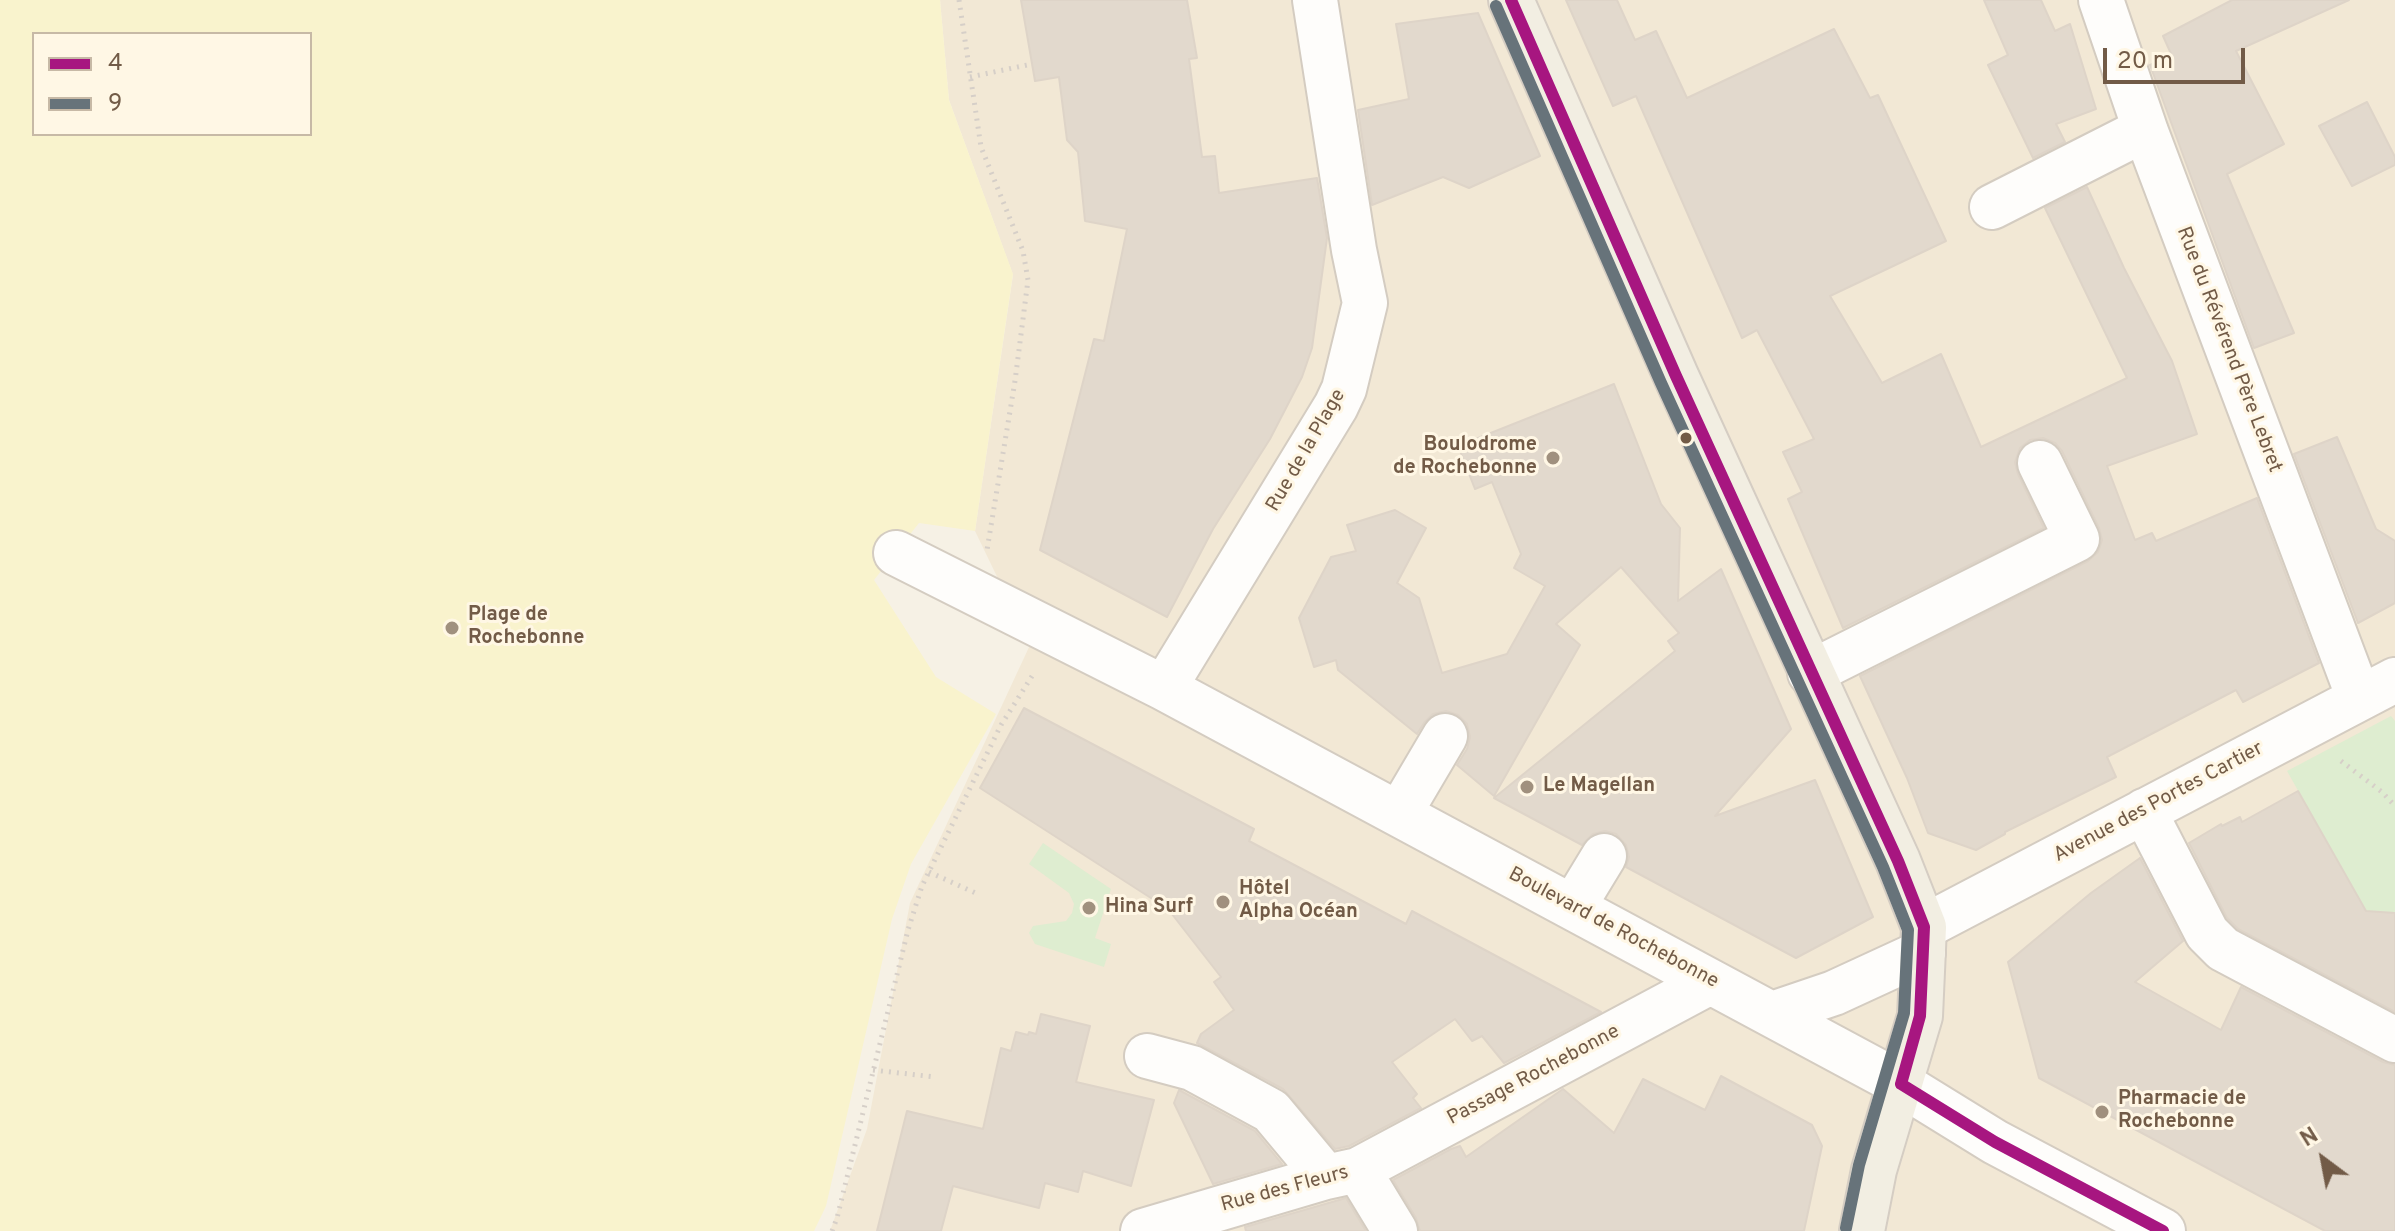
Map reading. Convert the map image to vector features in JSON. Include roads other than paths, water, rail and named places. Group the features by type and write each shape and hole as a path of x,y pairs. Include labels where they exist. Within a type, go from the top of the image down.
{"main road":[{"path":"1511,0 1810,673 1898,861 1923,940 1920,1016 1874,1170 1862,1231"}],"street":[{"name":"Rue de la Plage","path":"1164,688 1336,406 1344,389 1365,303 1315,0"},
{"name":"Rue du Révérend Père Lebret","path":"2101,0 2146,132 2377,689"},
{"path":"1992,207 2126,139 2146,132"},
{"path":"1810,673 2077,539 2040,463"},
{"name":"Boulevard de Rochebonne","path":"896,553 1164,688 1901,1084 1995,1142 2163,1231"},
{"name":"Avenue des Portes Cartier","path":"1772,1014 1834,993 2144,811 2377,689"},
{"path":"1399,814 1445,736"},
{"path":"2144,811 2207,933 2223,949 2395,1040"},
{"path":"1573,907 1604,856"},
{"name":"Passage Rochebonne","path":"1342,1173 1710,982"},
{"path":"1147,1056 1192,1068 1271,1111 1342,1173"},
{"name":"Rue des Fleurs","path":"1143,1231 1342,1173 1395,1231"}],"place":[{"name":"Boulodrome de Rochebonne","path":"1553,458"},
{"name":"Plage de Rochebonne","path":"452,628"},
{"name":"Le Magellan","path":"1527,787"},
{"name":"Hôtel Alpha Océan","path":"1223,902"},
{"name":"Hina Surf","path":"1089,908"},
{"name":"Pharmacie de Rochebonne","path":"2102,1112"}]}
